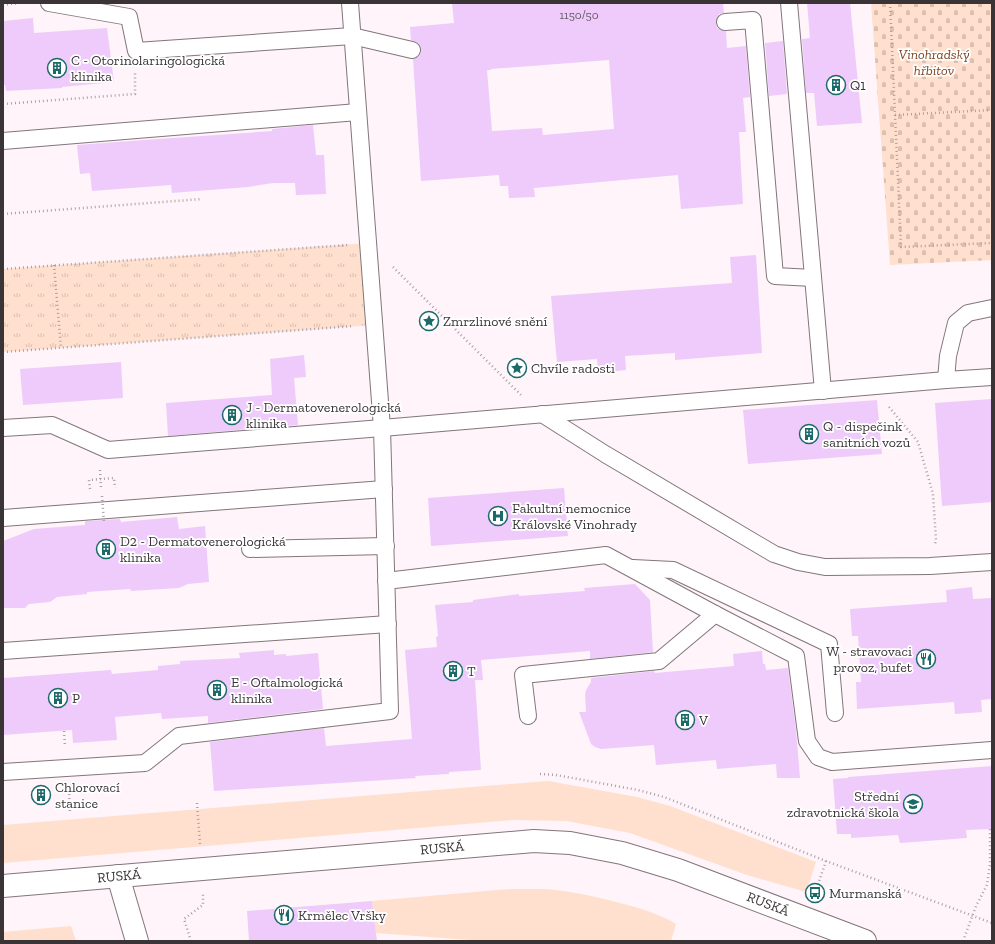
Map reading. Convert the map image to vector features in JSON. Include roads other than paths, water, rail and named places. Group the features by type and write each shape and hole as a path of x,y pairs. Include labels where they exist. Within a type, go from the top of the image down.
{"street":[{"name":"RUSKÁ","path":"3,886 534,841 570,843 622,854 678,870 865,941"},
{"path":"118,876 137,941"}],"lane":[{"path":"49,3 129,17 136,51 352,36 412,50"},
{"path":"3,772 145,763 179,736 390,711 382,428 350,3"},
{"path":"788,3 823,391"},
{"path":"725,22 753,20 775,276 813,278"},
{"path":"3,141 358,112"},
{"path":"946,380 948,356 956,323 968,313 992,308"},
{"path":"3,428 52,425 108,450 992,377"},
{"path":"542,414 605,454 774,554 798,562 826,567 930,566 992,562"},
{"path":"3,518 384,489"},
{"path":"250,549 386,546"},
{"path":"386,581 606,555 714,614 796,656 807,741 818,758 832,762 992,750"},
{"path":"630,568 673,570 829,644 836,713"},
{"path":"528,716 523,675 659,661 714,614"},
{"path":"3,651 388,624"}],"place":[{"name":"C - Otorinolaringologická klinika","path":"57,68"},
{"name":"Q1","path":"836,85"},
{"name":"Zmrzlinové snění","path":"429,321"},
{"name":"Chvíle radosti","path":"517,368"},
{"name":"J - Dermatovenerologická klinika","path":"232,415"},
{"name":"Q - dispečink sanitních vozů","path":"809,434"},
{"name":"Fakultní nemocnice Královské Vinohrady","path":"498,516"},
{"name":"D2 - Dermatovenerologická klinika","path":"106,549"},
{"name":"W - stravovaci provoz, bufet","path":"926,659"},
{"name":"T","path":"453,671"},
{"name":"E - Oftalmologická klinika","path":"217,690"},
{"name":"P","path":"58,698"},
{"name":"V","path":"685,720"},
{"name":"Chlorovací stanice","path":"41,795"},
{"name":"Střední zdravotnická škola","path":"913,804"},
{"name":"Murmanská","path":"815,893"},
{"name":"Krmělec Vršky","path":"284,915"}],"park label":[{"name":"Vinohradský hřbitov","path":"934,62"}]}
